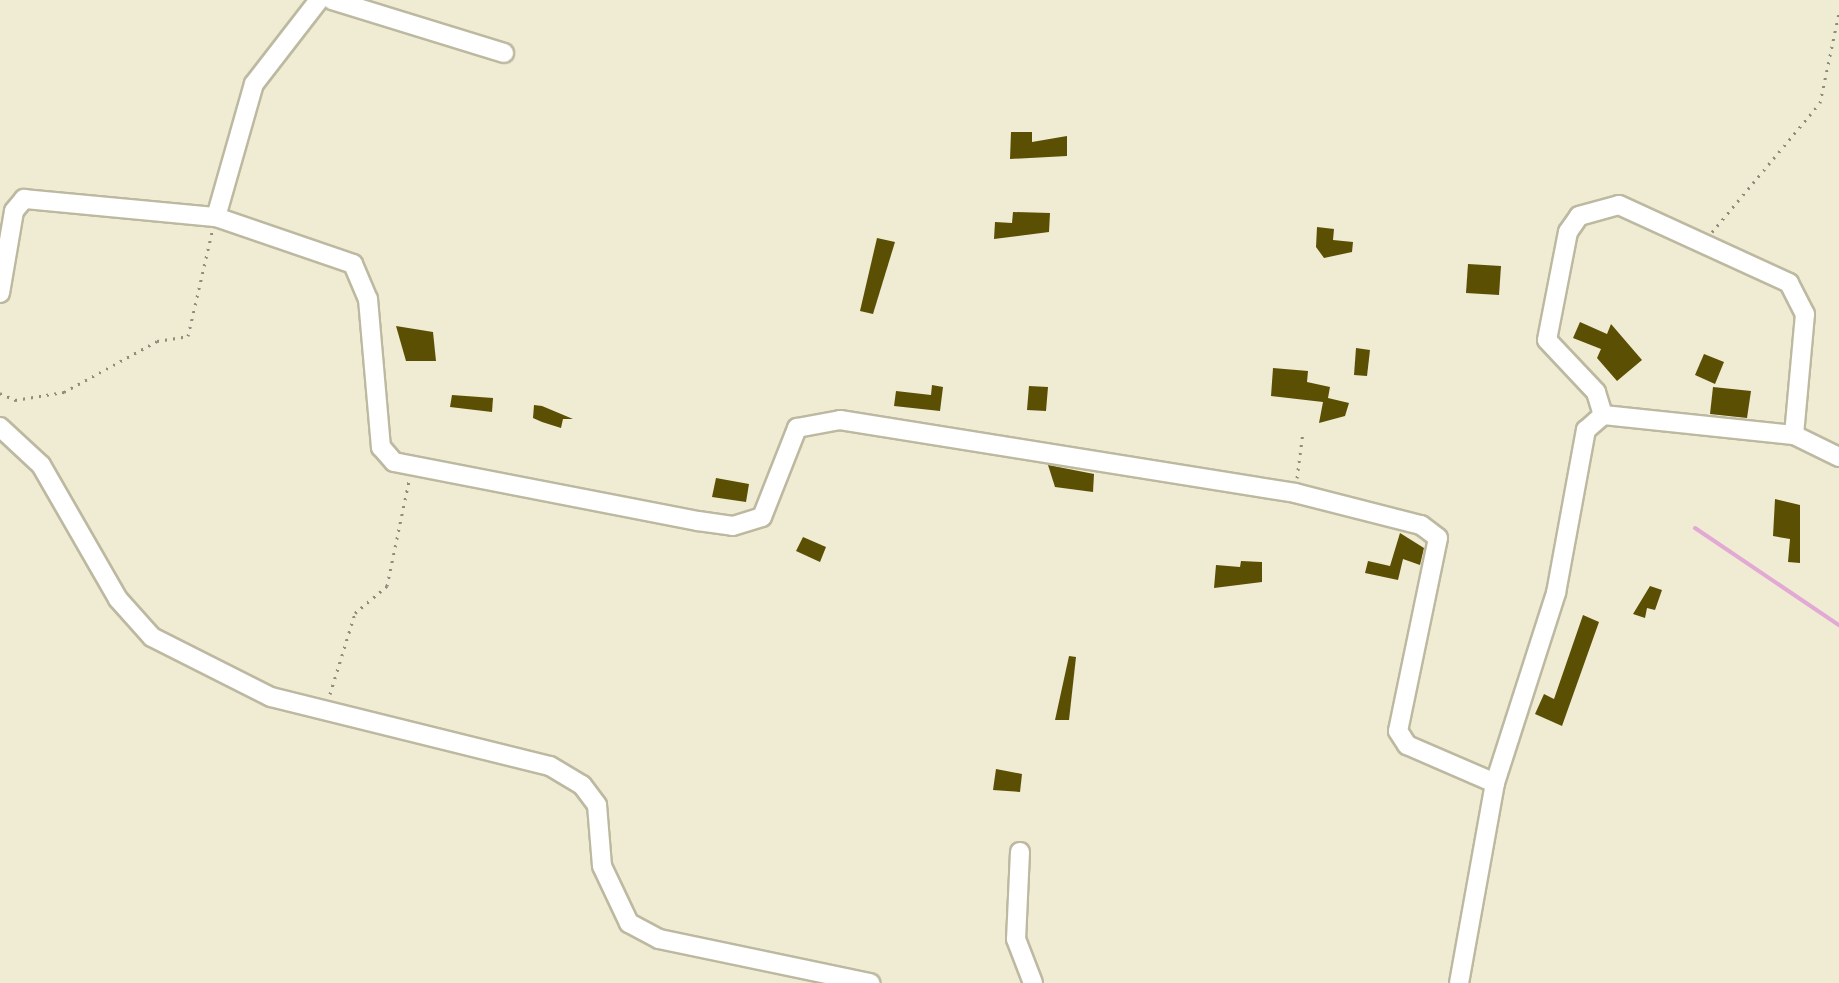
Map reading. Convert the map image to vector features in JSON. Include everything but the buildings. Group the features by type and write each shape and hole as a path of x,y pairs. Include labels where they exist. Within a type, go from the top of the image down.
{"street":[{"path":"216,217 254,84 319,0"},
{"path":"332,0 504,53"},
{"path":"0,293 14,211 24,199 216,217 353,264 368,299 381,447 412,467 733,526 762,517 797,428 840,420 1295,493 1421,525 1438,538 1398,731 1407,745 1495,783"},
{"path":"1603,415 1596,392 1547,340 1568,232 1579,216 1604,204 1703,243 1800,294 1794,435"},
{"path":"1459,983 1495,783 1556,593 1586,430 1603,415 1794,435 1839,457"},
{"path":"0,427 41,465 118,599 152,637 247,688 327,705 396,730 438,732 550,766 582,785 597,805 602,866 629,923 659,939 870,983"},
{"path":"1020,852 1016,939 1033,983"}],"path":[{"path":"1703,243 1820,103 1839,13"},
{"path":"0,393 15,400 64,392 157,341 188,336 216,217"},
{"path":"1295,493 1303,432"},
{"path":"327,705 355,613 387,586 412,467"}],"waterway":[{"path":"1695,528 1839,625"}]}
